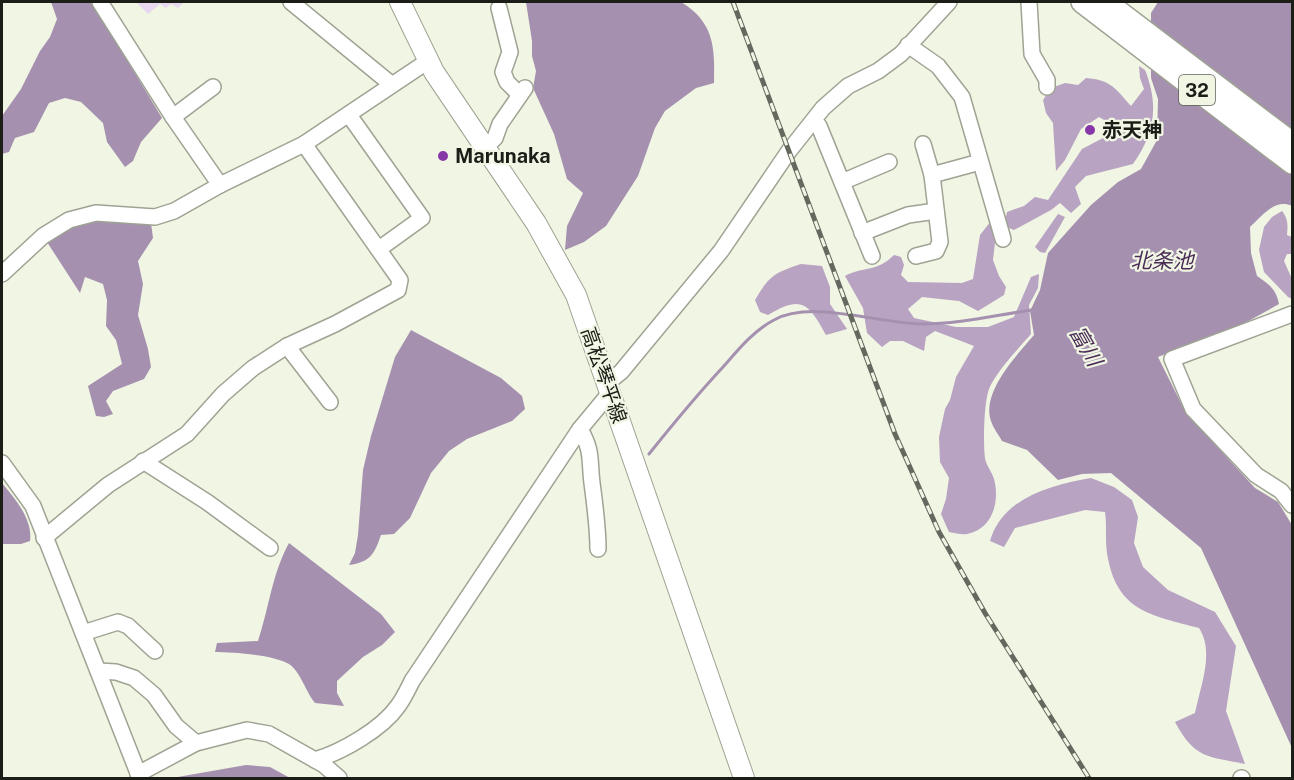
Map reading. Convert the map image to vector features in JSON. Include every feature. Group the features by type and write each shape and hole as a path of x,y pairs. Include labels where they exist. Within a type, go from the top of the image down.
{"highway":[{"name":"32","path":"1082,2 1106,8 1293,143"},
{"name":"32","path":"1106,8 1293,163"}],"main road":[{"name":"高松琴平線","path":"400,2 428,61 537,222 576,295 744,778"}],"street":[{"path":"291,2 391,84"},
{"path":"315,760 346,748 384,721 398,707 412,681 608,389 721,251 789,151 823,108 848,86 878,71 894,59 949,2"},
{"path":"1029,2 1032,54 1047,80 1047,87"},
{"path":"486,18 504,5 510,52 503,72 507,82 522,91 500,124 495,138 486,147"},
{"path":"105,6 173,117 220,185"},
{"path":"908,45 938,66 962,97 1003,239"},
{"path":"2,274 43,236 69,220 96,213 155,217 174,211 220,185 304,144 428,61"},
{"path":"173,117 213,87"},
{"path":"349,115 422,218 379,249"},
{"path":"819,126 872,256"},
{"path":"44,538 108,485 187,434 223,394 253,368 287,346 336,324 398,290 400,280 304,144"},
{"path":"916,256 936,252 940,242 932,175 923,144"},
{"path":"842,182 889,162"},
{"path":"932,175 980,162"},
{"path":"862,233 908,215 936,212"},
{"path":"1293,314 1172,359 1193,409 1256,475 1281,491 1293,505"},
{"path":"287,346 330,402"},
{"path":"580,429 587,442 592,460 592,480 598,518 598,549"},
{"path":"143,461 207,502 270,548"},
{"path":"2,463 33,506 139,776 196,743 247,730 270,734 324,765 339,778"},
{"path":"83,633 118,622 128,626 155,651"},
{"path":"98,671 116,672 134,678 154,695 176,726 196,743"}],"shaded area":[{"path":"136,2 184,2 178,8 171,4 166,8 160,4 148,14"},
{"path":"1139,66 1145,70 1153,107 1150,130 1133,164 1086,176 1075,187 1081,204 1071,213 1060,203 1014,230 1004,226 1007,212 1024,206 1035,197 1048,200 1082,149 1103,138 1106,121 1099,117 1081,129 1065,160 1056,171 1053,123 1046,113 1043,100 1051,88 1065,83 1078,85 1086,78 1094,79 1112,86 1131,106 1144,89"},
{"path":"1282,211 1287,222 1287,235 1292,237 1292,254 1287,254 1284,261 1292,279 1292,299 1264,272 1259,250 1264,227 1272,217"},
{"path":"1058,214 1065,217 1045,253 1040,252 1035,247"},
{"path":"991,221 996,234 993,260 1006,287 1004,295 978,311 959,301 922,297 908,309 914,318 956,327 988,327 1014,317 1031,277 1039,274 1038,288 1029,305 1031,334 997,375 987,395 984,452 996,487 995,505 989,520 983,526 976,531 961,534 949,532 941,514 949,478 940,462 939,437 945,409 950,400 956,377 974,346 935,331 926,337 924,351 903,341 890,341 882,347 867,333 863,308 845,276 875,267 894,255 901,257 904,265 901,275 908,282 962,283 973,279 980,235"},
{"path":"801,264 822,266 830,287 830,304 847,329 826,335 815,316 797,304 789,305 768,315 760,312 755,300 769,280 784,270"},
{"path":"1091,478 1114,487 1132,500 1138,517 1134,543 1143,567 1168,590 1215,612 1236,646 1226,711 1245,764 1203,754 1189,743 1175,722 1195,713 1205,670 1204,637 1199,628 1151,614 1127,599 1118,587 1112,572 1106,548 1105,512 1085,510 1015,528 1004,547 990,541 996,526 1017,504 1045,490"}],"water":[{"path":"51,2 92,2 162,118 141,142 133,161 125,167 107,142 103,123 81,102 65,98 49,103 34,132 15,138 9,152 2,154 2,116 21,89 40,51 50,37 57,19"},
{"path":"526,2 681,2 700,18 713,47 714,83 696,88 665,111 655,128 638,176 606,226 584,242 565,250 567,226 583,193 567,179 554,134 533,88 536,71 532,56"},
{"name":"北条池","path":"1158,2 1292,2 1292,206 1280,204 1274,206 1250,227 1251,253 1257,276 1272,288 1279,304 1245,323 1158,357 1186,413 1255,488 1278,502 1292,525 1292,748 1201,548 1111,473 1082,474 1058,480 1027,450 1002,441 993,426 989,410 991,398 1002,375 1034,335 1030,311 1040,290 1048,253 1091,205 1118,182 1141,169 1157,140 1158,99 1151,78 1151,13"},
{"path":"94,219 151,223 153,238 138,261 143,284 138,315 151,367 144,379 113,391 106,401 113,414 104,417 96,416 88,386 122,364 116,340 106,326 107,300 103,284 85,277 80,293 47,242 68,228"},
{"path":"411,330 501,378 522,396 525,409 512,421 467,439 449,451 431,473 410,518 394,534 381,535 376,548 367,559 349,565 355,553 363,470 371,436 395,357"},
{"path":"2,483 26,517 30,541 21,544 2,544"},
{"path":"289,543 381,614 395,632 337,681 337,693 344,706 315,703 293,667 282,661 253,655 215,652 217,643 258,641 275,579"},
{"path":"246,765 270,767 290,778 172,778"}],"waterway":[{"path":"649,454 746,341 774,320 790,314 826,312 906,323 937,324 1032,310"}],"railway":[{"path":"733,2 895,434 939,532 985,613 1089,778"}],"place":[{"name":"赤天神","path":"1090,130"},
{"name":"Marunaka","path":"443,156"}],"water label":[{"name":"富川","path":"1086,346"}]}
